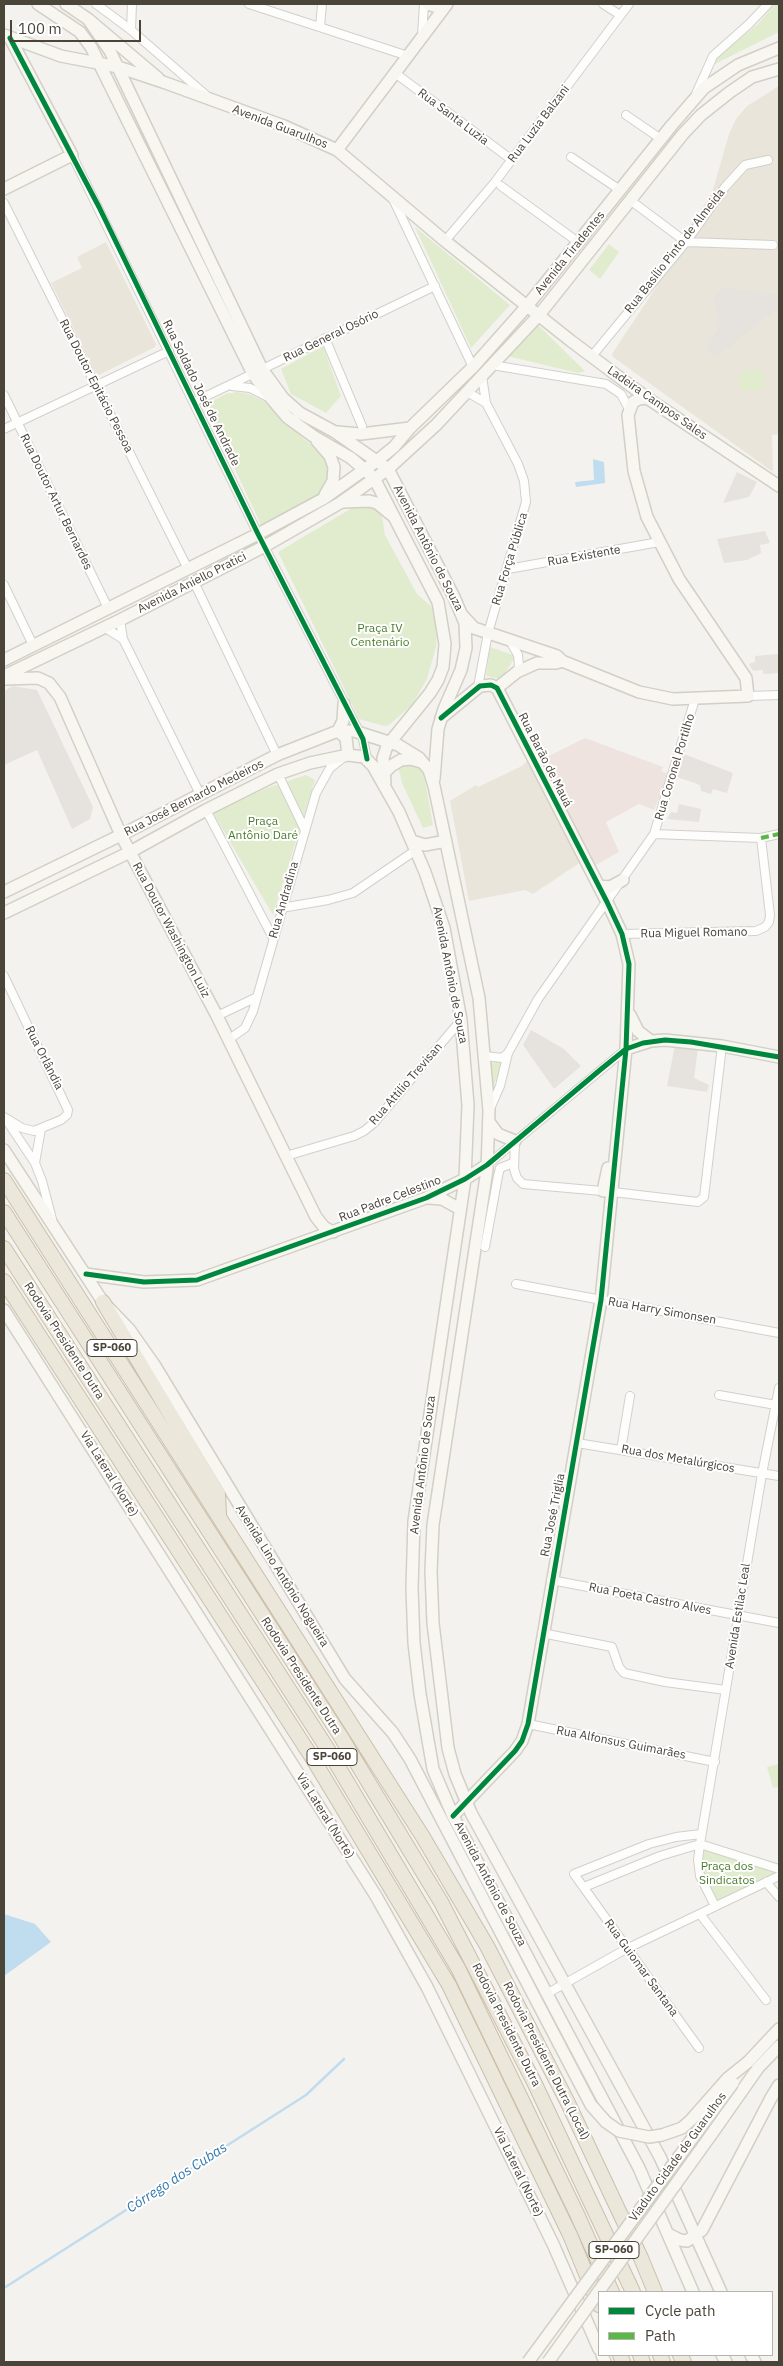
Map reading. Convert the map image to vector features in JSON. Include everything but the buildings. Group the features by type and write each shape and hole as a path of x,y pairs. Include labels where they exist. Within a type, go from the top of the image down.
{"highway":[{"name":"Rodovia Presidente Dutra","path":"4,1180 423,1837"},
{"name":"Rodovia Presidente Dutra","path":"4,1212 341,1737 441,1902 535,2084 633,2291"},
{"name":"Rodovia Presidente Dutra","path":"4,1248 327,1748 458,1968 573,2206 612,2291"},
{"name":"Rodovia Presidente Dutra","path":"4,1281 313,1759 449,1985 570,2235 598,2303"},
{"path":"103,1302 218,1494 220,1517"},
{"name":"Rodovia Presidente Dutra (Local)","path":"423,1837 487,1946 554,2075 641,2258 655,2291"}],"main road":[{"path":"38,4 80,32 91,46 258,372 291,406 310,421 335,432 361,434 410,428"},
{"path":"66,4 88,19 164,82"},
{"path":"337,150 445,6 428,4"},
{"path":"88,19 110,51 118,67 270,398 288,417 313,436 330,456 334,467 333,481 323,499"},
{"name":"Avenida Guarulhos","path":"7,36 69,58 118,67 164,82 214,102 284,126 337,150 445,241 539,315"},
{"name":"Rua Soldado José de Andrade","path":"7,36 29,72 72,155"},
{"name":"Rua Soldado José de Andrade","path":"29,72 30,45"},
{"name":"Avenida Tiradentes","path":"365,468 394,447 410,428 473,367 527,306 661,139 713,80 738,65 779,48"},
{"path":"114,92 118,67"},
{"name":"Avenida Tiradentes","path":"374,478 388,469 436,425 539,315 683,134 701,115 752,77 779,69"},
{"path":"4,189 72,155"},
{"name":"Ladeira Campos Sales","path":"539,315 647,398 779,486"},
{"path":"462,616 474,628 557,656 562,661 639,692 673,699 748,696 746,678 679,579 647,517 634,471 629,409 635,400 647,398"},
{"name":"Avenida Antônio de Souza","path":"335,432 378,460 388,469 462,616 466,634 464,660 441,718 436,744 434,786"},
{"name":"Avenida Antônio de Souza","path":"313,436 351,458 365,468 374,478 438,602 445,644 442,667 438,680 389,742 383,758 385,786"},
{"name":"Avenida Aniello Pratici","path":"4,660 258,534 323,499 365,468"},
{"name":"Avenida Aniello Pratici","path":"4,677 264,546 340,503 374,478"},
{"path":"340,503 355,500 377,503 396,519"},
{"path":"441,718 478,687 487,685 497,688 517,672 537,663 556,663 562,661"},
{"name":"Rua Doutor Washington Luiz","path":"4,677 38,678 56,690 90,762 121,835 217,1016 316,1217 324,1227 333,1232"},
{"name":"Rua Barão de Mauá","path":"497,688 622,934 629,964 626,1049"},
{"path":"344,704 343,721 338,731 344,735 347,742 348,755 367,759"},
{"name":"Rua José Bernardo Medeiros","path":"4,892 121,835 277,755 338,731 349,730 389,742"},
{"path":"389,742 413,753 425,764"},
{"name":"Rua José Bernardo Medeiros","path":"5,909 130,852 206,810 278,774 310,763 348,755"},
{"name":"Avenida Antônio de Souza","path":"367,759 385,786 414,845 436,900 444,928 461,1020 468,1105 464,1179 414,1521 412,1588 414,1643 426,1735 433,1770 453,1816 639,2168 693,2291"},
{"path":"384,774 391,766 401,760 411,759 425,764"},
{"name":"Avenida Antônio de Souza","path":"425,764 434,786 479,998 489,1116 487,1165 433,1525 431,1571 433,1624 443,1720 455,1774 466,1802 656,2150 721,2291"},
{"path":"414,845 446,842"},
{"path":"599,886 610,887 623,880"},
{"path":"628,1011 638,1031 651,1041"},
{"name":"Rua Padre Celestino","path":"626,1049 651,1041 722,1046 779,1057"},
{"name":"Rua José Triglia","path":"453,1816 516,1752 528,1724 551,1580 577,1443 601,1300 608,1191 618,1136 626,1049"},
{"path":"489,1116 498,1134 515,1141"},
{"name":"Avenida Lino Antônio Nogueira","path":"4,1150 103,1302 129,1329 155,1366 345,1679 393,1733 410,1759 591,2105 606,2122 619,2131 649,2137 662,2135 682,2128 728,2078 748,2062"},
{"name":"Rua Padre Celestino","path":"86,1274 144,1282 197,1280 426,1198 487,1165"},
{"path":"426,1198 442,1199 460,1209"},
{"path":"312,1240 316,1217"},
{"name":"Via Lateral (Norte)","path":"4,1310 380,1905 427,1987 553,2244 598,2347"},
{"name":"Viaduto Cidade de Guarulhos","path":"528,2362 748,2062 779,2029"},
{"name":"Viaduto Cidade de Guarulhos","path":"599,2291 758,2068 779,2046"},
{"path":"668,2234 687,2241 696,2237 702,2230 779,2085"},
{"name":"Viaduto Cidade de Guarulhos","path":"548,2362 598,2292"}],"street":[{"path":"96,4 131,30 214,102"},
{"path":"131,30 132,4"},
{"path":"249,4 408,56"},
{"path":"320,27 322,4"},
{"path":"422,38 424,4"},
{"path":"603,4 620,15"},
{"name":"Rua Luzia Balzani","path":"445,241 512,160 629,4"},
{"path":"694,100 704,71 716,52 738,34 768,4"},
{"path":"704,71 713,80"},
{"name":"Rua Santa Luzia","path":"395,73 512,160"},
{"path":"626,115 661,139"},
{"name":"Rua Soldado José de Andrade","path":"72,155 258,534 360,733 367,759"},
{"path":"571,157 620,190"},
{"name":"Rua Basílio Pinto de Almeida","path":"592,356 686,242 725,187 740,170 751,163 768,160"},
{"path":"501,186 578,242"},
{"path":"390,193 473,367"},
{"path":"630,200 686,242 773,244"},
{"name":"Rua Doutor Epitácio Pessoa","path":"4,203 188,569"},
{"name":"Rua General Osório","path":"194,402 435,286"},
{"path":"325,338 362,426"},
{"path":"4,429 169,351"},
{"path":"492,365 606,384 621,394 629,409"},
{"name":"Rua Força Pública","path":"482,376 486,403 518,464 526,493 525,509 488,633"},
{"path":"228,386 250,388 270,398"},
{"path":"467,392 486,403"},
{"name":"Rua Doutor Artur Bernardes","path":"4,395 108,608"},
{"name":"Rua Existente","path":"508,569 659,542"},
{"path":"194,582 277,755"},
{"path":"4,585 33,645"},
{"path":"120,620 123,639 200,794"},
{"path":"104,628 123,639"},
{"path":"478,687 488,633"},
{"path":"510,639 518,655 519,666 517,672"},
{"path":"748,696 779,694"},
{"name":"Rua Coronel Portilho","path":"489,1116 500,1086 508,1053 538,999 654,834 695,699"},
{"name":"Rua Andradina","path":"228,1040 244,1028 252,1011 281,908 321,782 330,768 348,755"},
{"path":"278,774 305,830"},
{"path":"206,810 273,938"},
{"path":"654,834 761,838 779,834"},
{"name":"Rua Miguel Romano","path":"622,934 756,931 765,927 770,915 761,838"},
{"path":"281,908 328,900 352,893 414,845"},
{"name":"Rua Orlândia","path":"4,976 67,1104 68,1110 65,1117 41,1129"},
{"path":"217,1016 255,998"},
{"name":"Rua Attilio Trevisan","path":"286,1156 354,1136 364,1131 374,1123 461,1020"},
{"path":"515,1141 513,1163 517,1178 523,1184 608,1191 693,1203 698,1202 704,1197 722,1046"},
{"name":"Rua Padre Celestino","path":"487,1165 626,1049"},
{"path":"485,1056 502,1058 508,1053"},
{"path":"4,1116 22,1128 34,1131 41,1129 35,1163"},
{"name":"Avenida Lino Antônio Nogueira","path":"4,1116 35,1163 44,1186 53,1224"},
{"path":"485,1247 500,1168 513,1163"},
{"name":"Rua Harry Simonsen","path":"516,1284 779,1333"},
{"name":"Avenida Estilac Leal","path":"715,1906 700,1876 698,1860 701,1834 715,1762 762,1474 779,1388"},
{"path":"719,1395 776,1405"},
{"path":"621,1450 630,1396"},
{"name":"Rua dos Metalúrgicos","path":"577,1443 779,1476"},
{"name":"Rua Poeta Castro Alves","path":"551,1580 779,1623"},
{"path":"542,1633 612,1647 619,1667 624,1673 665,1682 726,1690"},
{"name":"Rua Alfonsus Guimarães","path":"528,1724 715,1762"},
{"name":"Rua Guiomar Santana","path":"700,2048 626,1949 574,1874 649,1844 676,1837 701,1834"},
{"path":"584,1887 660,1856 700,1844 779,1869"},
{"path":"548,1993 626,1949 779,1876"},
{"path":"766,1882 779,1897"},
{"path":"700,1914 766,2000"}],"shaded area":[{"path":"779,86 779,434 772,435 773,472 613,357 612,354 657,286 652,282 712,193 729,134 736,119 747,106"},
{"path":"106,242 156,344 155,347 97,376 51,283 82,268 77,257"},
{"path":"724,288 779,294 779,307 716,357 706,349 720,326 713,297"},
{"path":"737,472 757,482 749,497 723,503"},
{"path":"765,531 770,543 760,545 761,553 747,560 724,563 717,539"},
{"path":"779,654 779,673 763,674 763,670 753,671 749,664 755,662 755,656"},
{"path":"13,686 37,690 93,807 90,819 72,829 37,750 4,765 4,691"},
{"path":"585,738 663,767 661,771 670,775 654,810 639,804 606,822 619,852 594,866 543,759"},
{"path":"684,754 733,773 727,793 713,789 711,794 701,791 700,785 677,777"},
{"path":"529,759 581,862 533,894 525,890 469,901 450,801 476,785 478,787 522,766"},
{"path":"679,804 701,809 699,822 667,819 671,812 677,813"},
{"path":"531,1030 564,1049 581,1066 554,1089 523,1045"},
{"path":"675,1045 698,1048 694,1078 709,1085 707,1092 667,1086"}],"green space":[{"path":"775,4 779,4 779,32 715,64 713,61 758,24"},
{"path":"415,227 510,305 471,348"},
{"path":"609,244 619,252 600,279 589,270"},
{"path":"530,325 538,325 585,371 578,373 507,356"},
{"path":"323,346 341,396 326,413 291,394 281,369"},
{"path":"764,370 765,389 740,391 739,372"},
{"path":"237,392 249,394 262,400 304,439 322,452 327,459 330,474 326,486 320,494 262,527 205,405 226,394"},
{"name":"Praça IV Centenário","path":"365,506 375,509 382,516 385,535 417,594 431,606 437,632 436,647 427,679 412,705 389,725 384,726 359,719 278,552 352,508"},
{"path":"490,647 516,656 501,679 486,676"},
{"path":"414,762 423,769 433,825 423,828 402,783 398,766"},
{"name":"Praça Antônio Daré","path":"306,775 315,780 273,915 213,813 267,788"},
{"path":"505,1060 493,1086 492,1087 488,1064"},
{"path":"779,1764 779,1787 773,1788 767,1767"},
{"name":"Praça dos Sindicatos","path":"704,1845 779,1872 715,1902 702,1868"}],"water":[{"path":"593,459 604,462 605,483 576,487 575,482 594,480"},
{"path":"4,1914 35,1924 51,1942 4,1976"}],"waterway":[{"name":"Córrego dos Cubas","path":"4,2288 306,2095 344,2059"}],"marked path":[{"path":"761,838 779,834"}],"cycle path":[{"path":"10,38 99,207 258,534 363,739 367,759"},
{"path":"441,718 480,686 491,685 497,688 607,902 622,934 629,964 626,1049 601,1300 528,1724 522,1741 515,1751 453,1816"},
{"path":"86,1274 144,1282 197,1280 426,1198 465,1179 487,1165 626,1049 643,1043 665,1040 691,1042 779,1057"}]}
